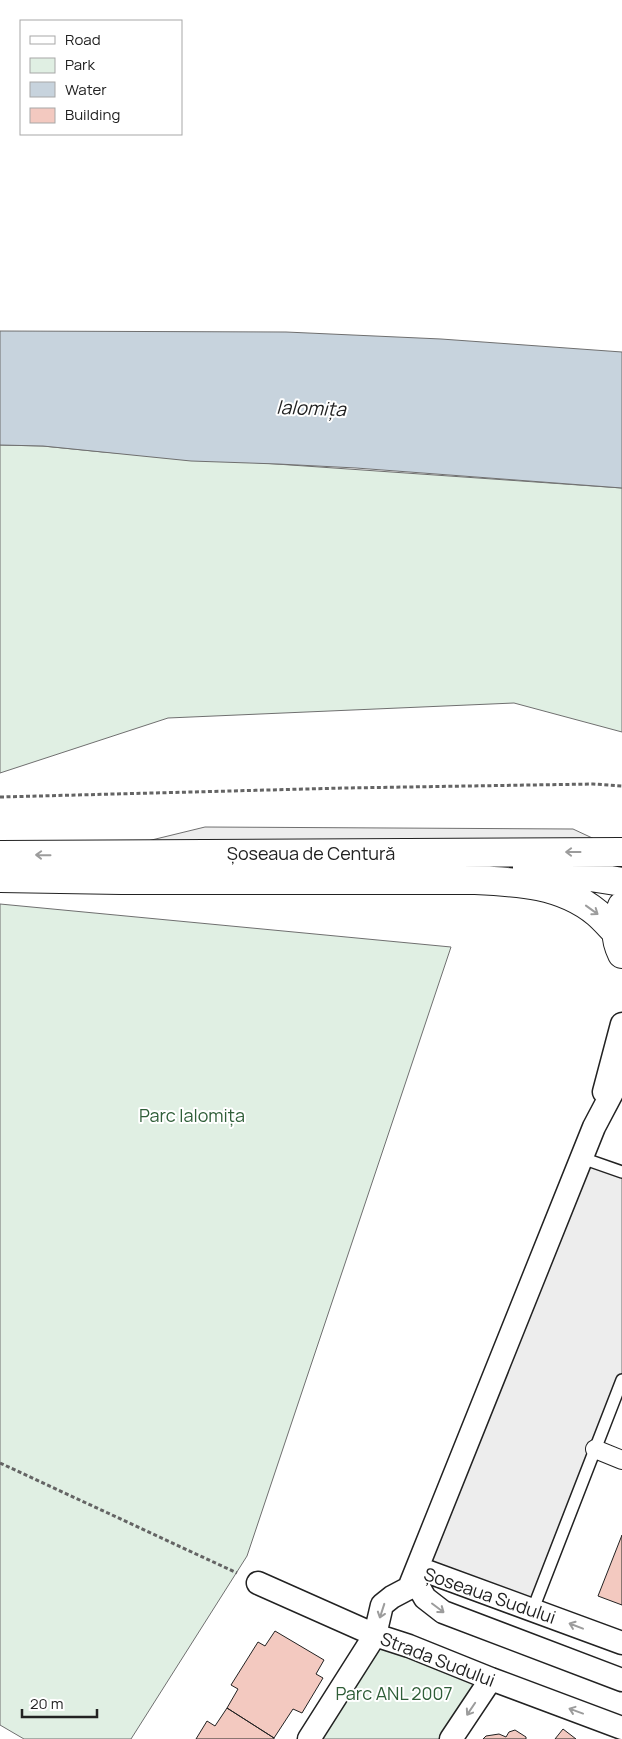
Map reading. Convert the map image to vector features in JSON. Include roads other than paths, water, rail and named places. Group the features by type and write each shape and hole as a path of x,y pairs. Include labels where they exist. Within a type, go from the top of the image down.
{"highway":[{"name":"Șoseaua de Centură","path":"0,854 622,852"},
{"path":"73,855 163,865 516,865 622,882"},
{"path":"0,878 475,880 522,882 556,890 579,901 596,912 619,943"},
{"path":"619,943 617,923 622,906"}],"street":[{"path":"309,1739 376,1636 382,1605 409,1588 418,1568 594,1127 622,1024"},
{"path":"594,1127 622,1074"},
{"path":"595,1449 622,1460"},
{"name":"Șoseaua Sudului","path":"622,1643 418,1568 417,1584 425,1598 443,1612 622,1680"},
{"name":"Strada Sudului","path":"258,1583 376,1636 409,1646 622,1728"},
{"path":"451,1739 491,1679"}],"lane":[{"path":"582,1158 622,1172"},
{"path":"533,1609 622,1380"}],"water":[{"name":"Ialomița","path":"0,331 286,332 441,339 622,352 622,488 356,468 191,461 43,446 0,445"}],"park label":[{"name":"Parc Ialomița","path":"192,1115"},
{"name":"Parc ANL 2007","path":"394,1693"}]}
